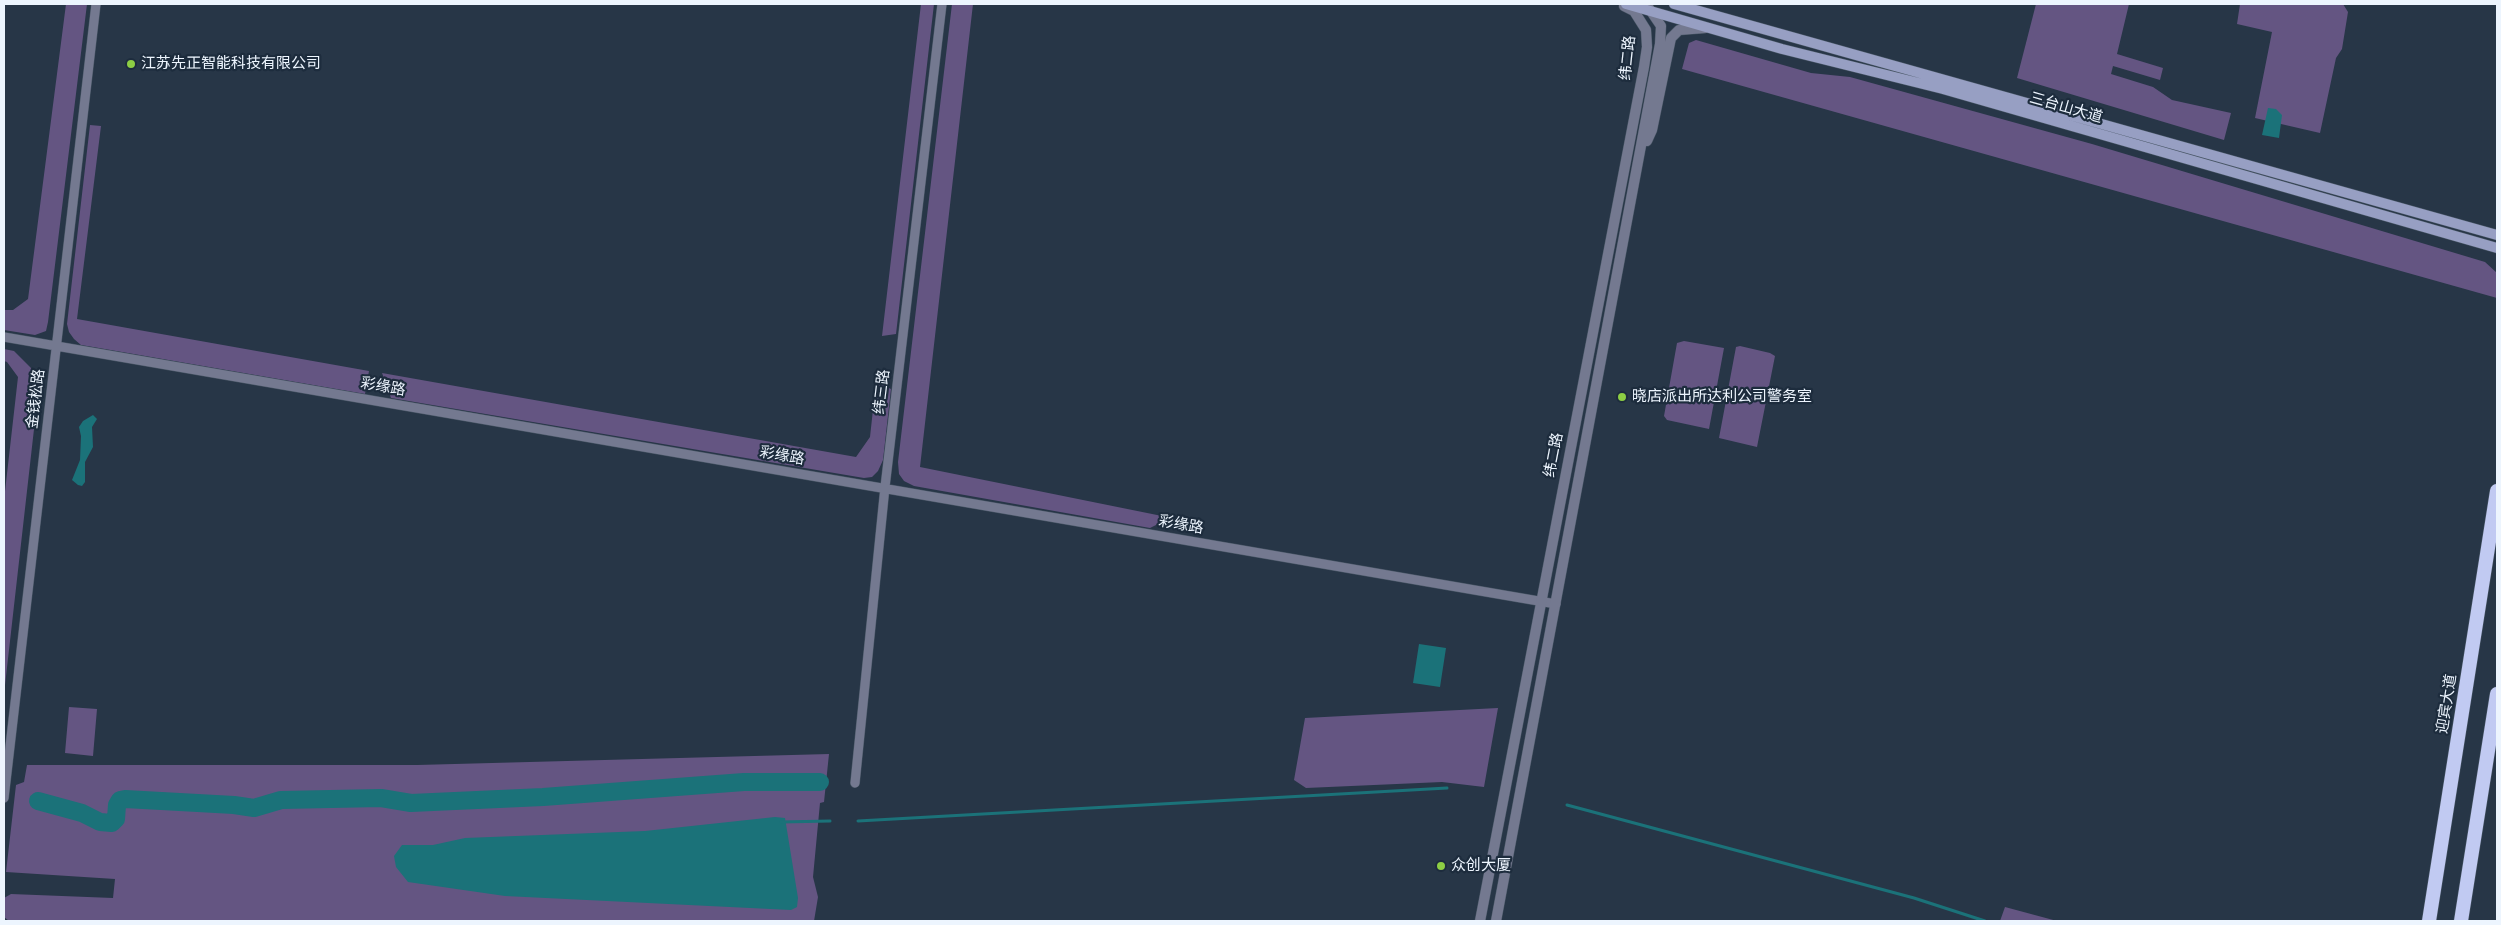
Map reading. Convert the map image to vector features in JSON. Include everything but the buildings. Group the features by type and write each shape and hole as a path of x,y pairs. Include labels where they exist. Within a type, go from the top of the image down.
{"highway":[{"name":"迎宾大道","path":"2429,921 2497,491"},
{"path":"2461,921 2497,694"}],"main road":[{"name":"三台山大道","path":"1626,4 1649,8 1708,28 1782,49 1943,89 2497,248"},
{"name":"三台山大道","path":"1674,4 2497,234"}],"street":[{"name":"金钱松路","path":"4,798 96,4"},
{"name":"纬三路","path":"855,783 885,487 942,4"},
{"name":"纬二路","path":"1480,921 1646,54 1646,30 1634,11 1621,4"},
{"name":"纬二路","path":"1496,921 1660,44 1661,26 1649,8"},
{"path":"1638,163 1652,130 1671,38 1679,30 1708,28"},
{"name":"彩缘路","path":"4,337 885,487 1556,604"}],"shaded area":[{"path":"66,4 87,4 48,322 46,331 35,335 4,330 4,310 13,310 28,299"},
{"path":"921,4 934,4 896,334 882,336"},
{"path":"952,4 973,4 920,467 1162,516 1158,524 1150,528 914,486 904,481 899,474 898,462"},
{"path":"2036,4 2129,4 2117,54 2163,68 2160,80 2113,66 2111,74 2153,87 2172,100 2231,113 2224,140 2017,78"},
{"path":"2240,4 2343,4 2348,12 2342,49 2336,58 2320,133 2255,118 2272,32 2237,24"},
{"path":"1696,40 1811,73 1850,77 2092,144 2485,262 2497,273 2497,298 1682,69 1689,43"},
{"path":"2268,108 2276,109 2282,115 2279,138 2262,135"},
{"path":"90,125 101,126 77,319 369,371 365,394 81,345 74,339 69,332 67,324"},
{"path":"1684,341 1724,348 1709,429 1667,420 1664,416 1677,343"},
{"path":"1740,346 1770,353 1775,356 1757,447 1719,438 1736,347"},
{"path":"4,349 14,351 31,368 39,385 4,694 4,500 18,377 7,362 4,361"},
{"path":"382,373 856,457 870,437 876,382 891,389 883,460 878,471 872,477 864,478 391,398"},
{"path":"93,415 97,419 92,427 93,447 85,462 85,482 82,486 72,480 80,460 81,436 79,427 83,421"},
{"path":"1419,644 1446,648 1440,687 1413,683"},
{"path":"69,707 97,709 93,756 65,753"},
{"path":"1498,708 1484,787 1442,782 1306,788 1294,780 1305,718"},
{"path":"829,754 824,802 820,803 813,877 818,897 814,921 9,921 4,917 4,898 11,894 113,898 115,879 6,872 16,785 24,782 27,765 417,765"},
{"path":"775,817 785,818 798,898 797,907 791,910 505,896 408,882 396,867 394,856 402,845 433,845 465,838 645,831"},
{"path":"2005,907 2057,921 2000,921"}],"waterway":[{"path":"38,801 82,813 100,822 112,823 116,819 117,805 120,800 125,799 234,805 254,808 281,800 381,798 411,803 543,797 744,782 820,782"},
{"path":"858,821 1447,788"},
{"path":"1567,805 1914,898 1985,921"},
{"path":"781,822 830,821"}],"place":[{"name":"江苏先正智能科技有限公司","path":"131,64"},
{"name":"晓店派出所达利公司警务室","path":"1622,397"},
{"name":"众创大厦","path":"1441,866"}]}
